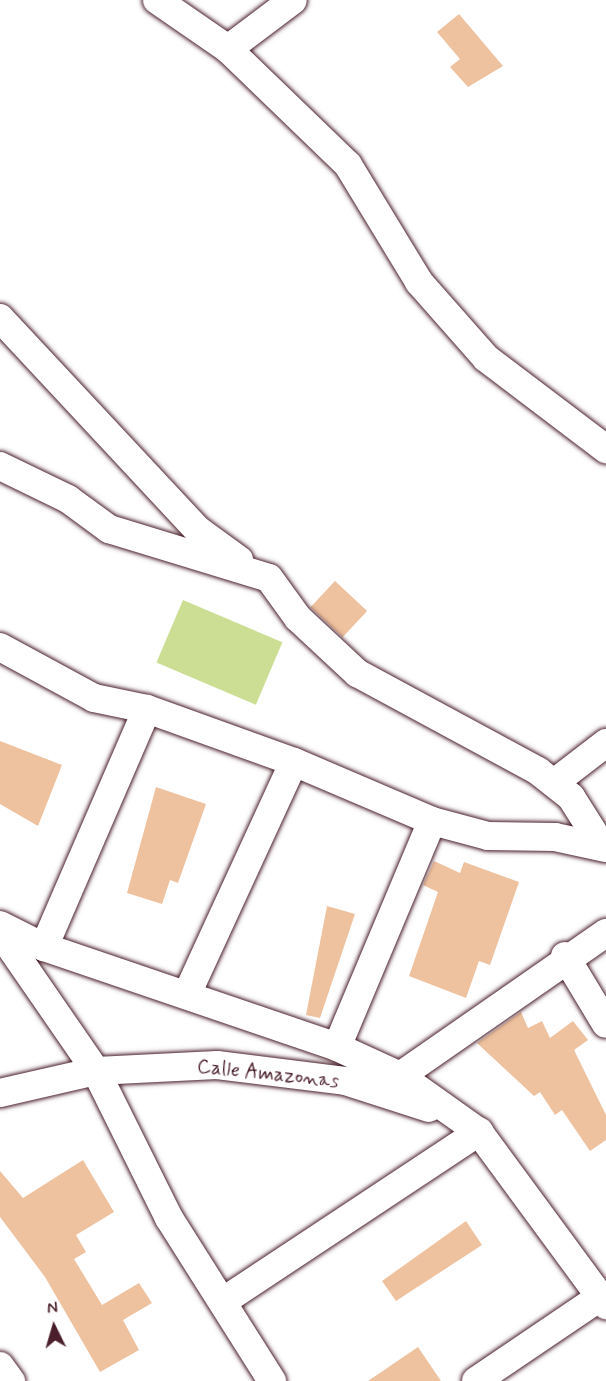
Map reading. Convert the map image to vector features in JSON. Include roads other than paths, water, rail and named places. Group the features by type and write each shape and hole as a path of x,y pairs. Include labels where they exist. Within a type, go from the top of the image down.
{"street":[{"path":"157,0 228,49 348,165 419,282 486,358 605,445"},
{"path":"228,49 293,0"},
{"path":"0,318 198,530 253,570 269,578 298,618 357,673 554,783 571,797 604,847"},
{"path":"0,466 68,498 109,529 253,570"},
{"path":"1,652 94,698 147,709 294,762 432,821 488,836 555,837 604,847"},
{"path":"44,947 147,709"},
{"path":"554,783 606,743"},
{"path":"188,992 294,762"},
{"path":"337,1047 432,821"},
{"path":"0,925 44,947 188,992 337,1047 400,1076 471,1126 603,1301 476,1381"},
{"path":"0,932 96,1071 168,1218 225,1300 272,1381"},
{"path":"400,1076 420,1058 549,976 566,957 606,933"},
{"path":"566,957 606,1024"},
{"name":"Calle Amazonas","path":"0,1093 96,1071 217,1065 345,1081 471,1126"},
{"path":"225,1300 471,1126"},
{"path":"0,1366 11,1381"}]}
